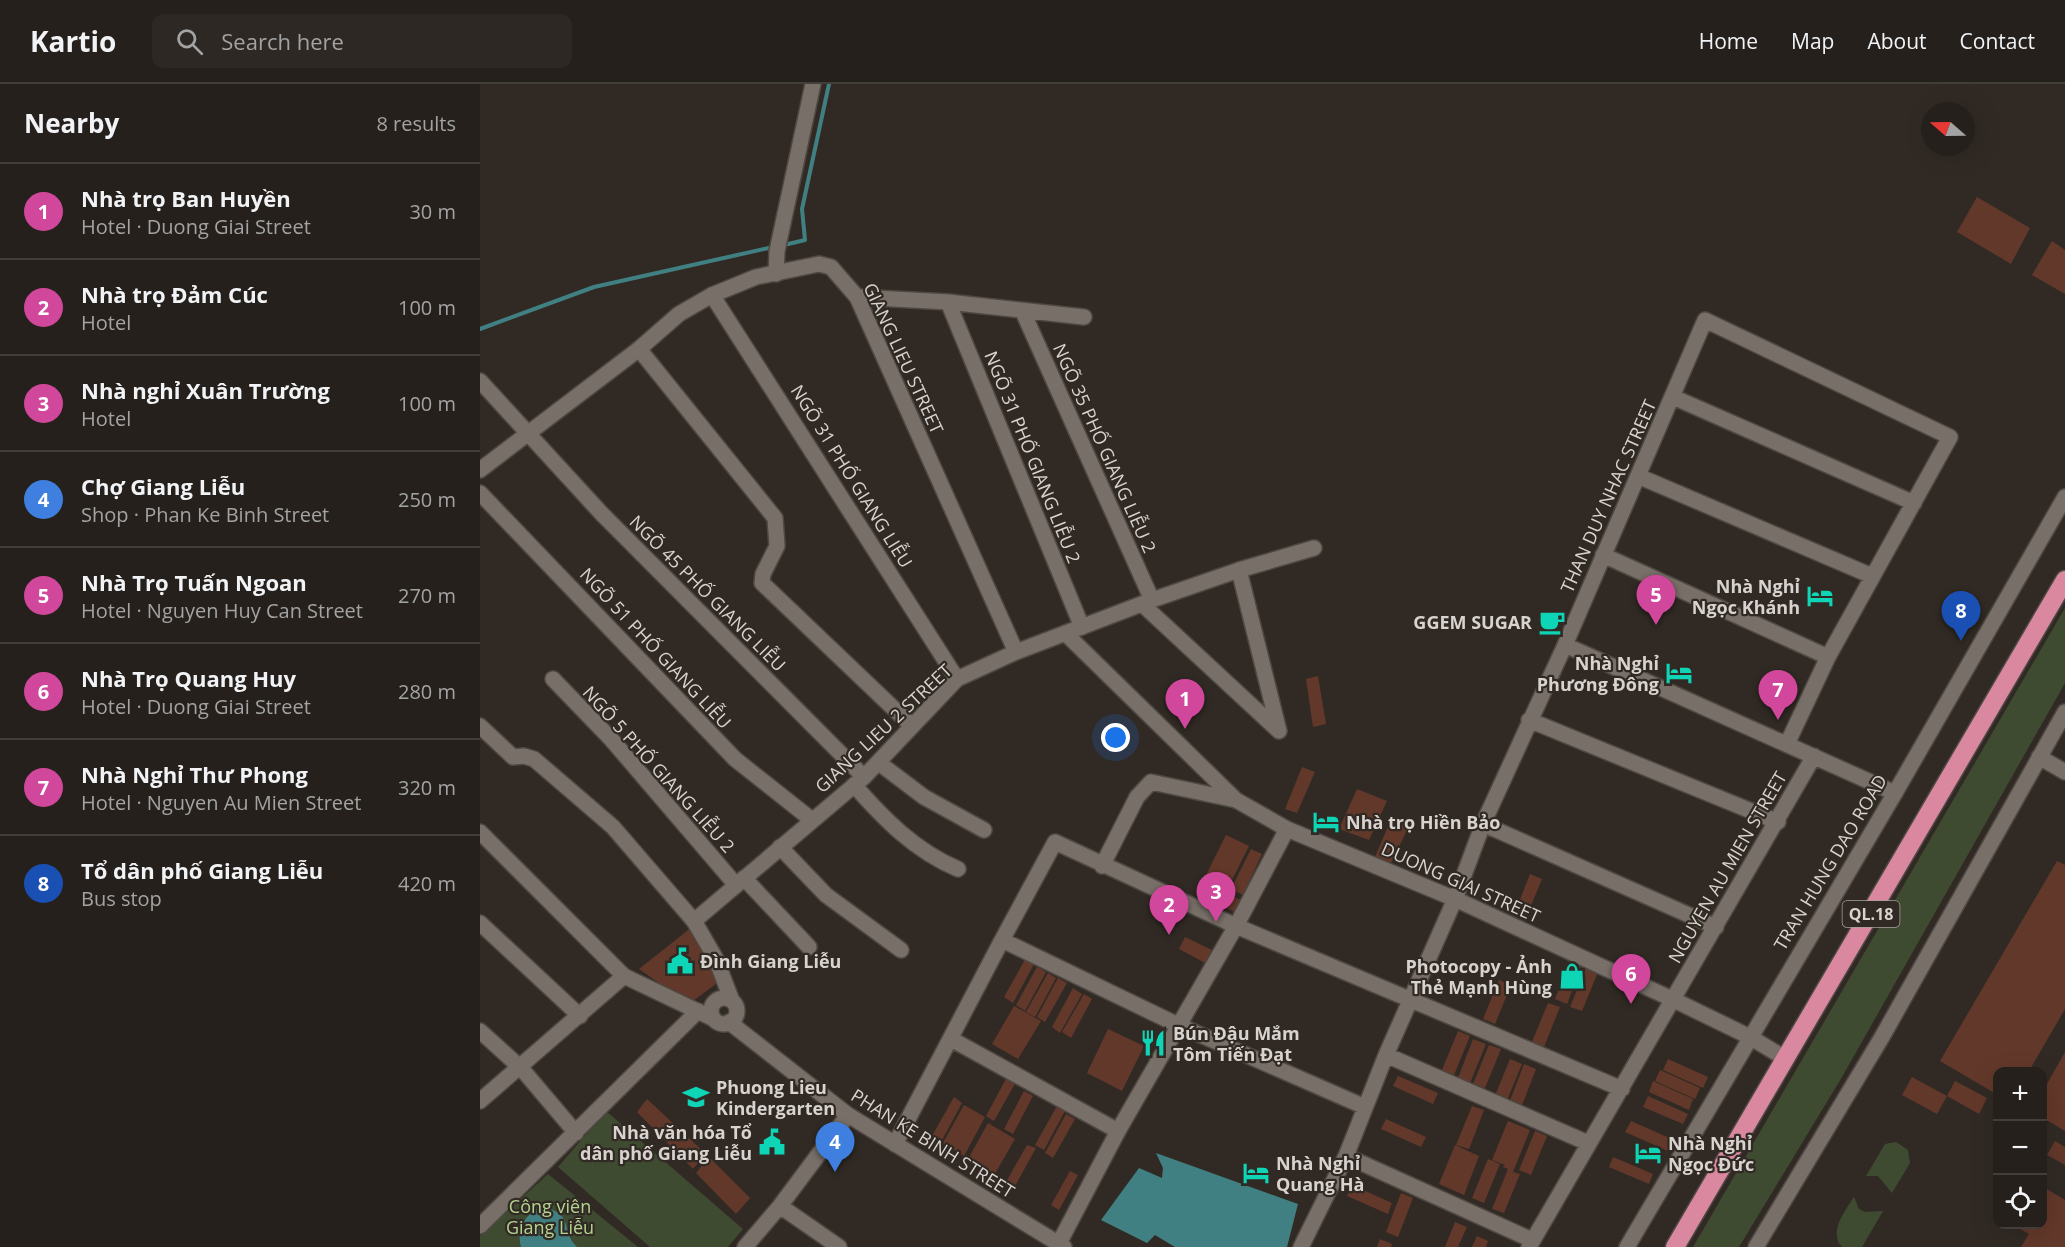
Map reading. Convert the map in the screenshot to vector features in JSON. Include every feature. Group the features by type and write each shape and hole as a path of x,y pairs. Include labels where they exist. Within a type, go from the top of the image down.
{"highway":[{"name":"QL.18","path":"1675,1247 2065,580"}],"street":[{"path":"776,274 777,251 813,84"},
{"name":"GIANG LIEU STREET","path":"480,470 639,349 679,314 712,295 756,278 819,264 831,267 857,297 1016,652"},
{"name":"NGÕ 31 PHỐ GIANG LIỄU","path":"712,295 957,679"},
{"path":"857,297 948,302 1084,317"},
{"name":"NGÕ 31 PHỐ GIANG LIỄU 2","path":"948,302 1082,627"},
{"name":"NGÕ 35 PHỐ GIANG LIỄU 2","path":"1023,312 1147,602"},
{"name":"THAN DUY NHAC STREET","path":"1301,1247 1346,1156 1386,1055 1455,899 1483,824 1565,645 1705,320 1950,437 1914,503"},
{"path":"639,349 775,518 777,546 763,574 762,583 911,725"},
{"name":"NGÕ 45 PHỐ GIANG LIỄU","path":"480,381 602,514 859,781 890,824 913,844 958,869"},
{"path":"1673,397 1914,503 1828,657 1787,744"},
{"path":"1638,476 1872,576"},
{"name":"NGÕ 51 PHỐ GIANG LIỄU","path":"480,493 735,759 812,820"},
{"name":"TRAN HUNG DAO ROAD","path":"1627,1247 1895,793 2065,497"},
{"name":"GIANG LIEU 2 STREET","path":"694,921 879,763 911,725 957,679 1016,652 1147,602 1239,570 1314,548"},
{"path":"1603,555 1828,657"},
{"path":"1147,602 1279,731 1239,570"},
{"name":"DUONG GIAI STREET","path":"1065,633 1162,724 1236,800 1287,829 1455,899 1672,999 1750,1037 1786,1059"},
{"path":"1565,645 1895,793"},
{"name":"NGÕ 5 PHỐ GIANG LIỄU 2","path":"553,679 611,739 740,881 809,947"},
{"path":"1756,1247 1882,1037 2065,712"},
{"path":"1529,720 1778,822"},
{"path":"480,726 513,757 524,756 534,759 613,827 694,921 716,959 736,1012 729,1022 721,1023 624,976 480,832"},
{"name":"NGUYEN AU MIEN STREET","path":"1531,1244 1672,999 1778,822 1814,756"},
{"path":"2039,758 2065,772"},
{"path":"879,763 924,797 984,830"},
{"path":"1102,866 1137,797 1151,782 1236,800"},
{"path":"1483,824 1716,927"},
{"path":"1060,1246 1118,1131 1236,926 1287,829"},
{"path":"895,1144 1055,842 1102,866 1236,926 1622,1089"},
{"path":"780,847 826,895 901,950"},
{"path":"480,923 580,1016"},
{"path":"1002,940 1178,1025 1365,1107"},
{"path":"480,1101 521,1068 624,976"},
{"path":"714,1019 711,1011 716,1001 726,998 732,1001"},
{"path":"480,1226 698,1011"},
{"name":"PHAN KE BINH STREET","path":"729,1022 848,1115 1060,1246"},
{"path":"480,1031 521,1068 576,1132"},
{"path":"951,1039 1118,1131"},
{"path":"1386,1055 1588,1143"},
{"path":"745,1247 780,1206 848,1115"},
{"path":"1346,1156 1531,1244"},
{"path":"780,1206 839,1247"}],"green space":[{"path":"2065,608 2065,683 1842,1077 1739,1247 1693,1247"},
{"path":"606,1111 743,1229 728,1247 650,1247 558,1167"},
{"path":"1896,1142 1908,1150 1910,1163 1892,1193 1878,1176 1866,1176 1885,1144"},
{"name":"Công viên Giang Liễu","path":"548,1174 638,1247 480,1247 480,1236"},
{"path":"1854,1197 1859,1209 1865,1212 1883,1211 1862,1247 1842,1247 1838,1241 1837,1228"}],"water":[{"path":"1156,1153 1298,1204 1287,1247 1175,1247 1155,1235 1147,1243 1101,1220 1139,1168 1162,1178 1163,1168"},
{"path":"542,1207 553,1210 563,1218 577,1247 521,1247 521,1228 531,1213"}],"building":[{"path":"1977,197 2030,228 2011,264 1957,232"},
{"path":"2052,241 2065,250 2065,294 2032,275"},
{"path":"1318,676 1326,724 1313,727 1306,679"},
{"path":"1302,767 1315,772 1297,813 1285,809"},
{"path":"1357,789 1387,801 1369,840 1339,829"},
{"path":"1392,817 1410,824 1391,863 1375,857"},
{"path":"1226,835 1249,846 1229,886 1206,875"},
{"path":"1251,849 1262,854 1243,895 1231,889"},
{"path":"2057,861 2065,865 2065,1009 2031,1067 1993,1067 1993,1092 1940,1061"},
{"path":"1530,874 1542,879 1525,920 1514,915"},
{"path":"1203,883 1241,900 1235,912 1198,894"},
{"name":"Đình Giang Liễu","path":"692,927 721,980 689,1004 639,969"},
{"path":"1185,937 1212,950 1205,963 1179,949"},
{"path":"1026,958 1034,964 1013,1003 1004,997"},
{"path":"1570,960 1582,965 1567,1004 1555,999"},
{"path":"1037,967 1046,972 1025,1011 1016,1005"},
{"path":"1586,968 1598,972 1582,1011 1570,1007"},
{"path":"1048,973 1056,978 1035,1017 1026,1012"},
{"path":"1058,978 1067,983 1045,1022 1037,1017"},
{"path":"1499,980 1511,985 1495,1024 1483,1019"},
{"path":"1073,988 1082,994 1060,1033 1052,1027"},
{"path":"1084,994 1092,999 1071,1038 1062,1032"},
{"path":"1548,1003 1560,1007 1544,1047 1532,1042"},
{"path":"1014,1006 1041,1021 1018,1059 992,1044"},
{"path":"1108,1029 1144,1046 1122,1091 1087,1073"},
{"path":"1458,1031 1470,1036 1454,1075 1442,1070"},
{"path":"1473,1039 1486,1044 1470,1083 1458,1078"},
{"path":"1489,1045 1501,1049 1485,1088 1473,1084"},
{"path":"2065,1052 2065,1131 2047,1120 2047,1084"},
{"path":"1510,1059 1522,1064 1506,1103 1494,1098"},
{"path":"1668,1059 1708,1077 1703,1088 1663,1070"},
{"path":"1524,1064 1536,1069 1521,1108 1509,1103"},
{"path":"1660,1070 1700,1088 1695,1099 1655,1081"},
{"path":"1398,1076 1438,1093 1433,1104 1393,1086"},
{"path":"1007,1077 1016,1082 994,1121 986,1116"},
{"path":"1912,1077 1947,1096 1937,1114 1902,1095"},
{"path":"1653,1081 1693,1099 1689,1110 1649,1092"},
{"path":"1955,1081 1987,1098 1979,1114 1947,1096"},
{"path":"1024,1091 1033,1096 1013,1134 1004,1129"},
{"path":"1648,1096 1688,1114 1683,1124 1643,1107"},
{"path":"954,1097 962,1103 941,1142 932,1136"},
{"path":"647,1099 706,1154 693,1169 637,1112"},
{"path":"964,1105 985,1117 964,1156 943,1143"},
{"path":"1057,1106 1065,1111 1044,1150 1035,1145"},
{"path":"1472,1106 1484,1110 1469,1149 1456,1145"},
{"path":"1066,1114 1075,1119 1053,1158 1045,1153"},
{"path":"1386,1119 1426,1137 1421,1147 1381,1129"},
{"path":"1508,1121 1530,1130 1513,1172 1520,1174 1504,1213 1492,1209 1508,1169 1503,1167 1505,1165 1492,1160"},
{"path":"1631,1121 1674,1140 1668,1151 1625,1132"},
{"path":"988,1123 1015,1139 993,1177 967,1161"},
{"path":"1535,1131 1547,1136 1531,1175 1519,1170"},
{"path":"2055,1141 2065,1147 2065,1165 2047,1155"},
{"path":"1027,1145 1036,1148 1015,1186 1006,1182"},
{"path":"1455,1145 1479,1156 1464,1195 1439,1184"},
{"path":"709,1157 750,1198 736,1214 696,1173"},
{"path":"1613,1157 1653,1174 1649,1184 1609,1167"},
{"path":"1488,1159 1500,1164 1484,1203 1472,1198"},
{"path":"1070,1171 1078,1175 1059,1210 1051,1205"},
{"path":"1352,1185 1392,1203 1388,1214 1347,1196"},
{"path":"2047,1189 2065,1200 2065,1247 2021,1247 2029,1234 2020,1229 2047,1229"},
{"path":"1401,1193 1413,1198 1398,1237 1386,1232"},
{"path":"1455,1222 1467,1227 1458,1247 1445,1247"},
{"path":"1477,1236 1488,1241 1486,1247 1472,1247"},
{"path":"1380,1239 1392,1244 1391,1247 1377,1247"}],"waterway":[{"path":"784,245 805,240 802,209 829,84"},
{"path":"480,329 594,287 773,247"}],"place":[{"name":"Nhà Nghỉ Ngọc Khánh","path":"1820,596"},
{"name":"GGEM SUGAR","path":"1552,622"},
{"name":"Nhà Trọ Tuấn Ngoan","path":"1656,625"},
{"name":"Tổ dân phố Giang Liễu","path":"1961,641"},
{"name":"Nhà Nghỉ Phương Đông","path":"1679,673"},
{"name":"Nhà Nghỉ Thư Phong","path":"1778,720"},
{"name":"Nhà trọ Ban Huyền","path":"1185,729"},
{"name":"Nhà trọ Hiền Bảo","path":"1326,822"},
{"name":"Nhà nghỉ Xuân Trường","path":"1216,922"},
{"name":"Nhà trọ Đảm Cúc","path":"1169,935"},
{"name":"Đình Giang Liễu","path":"680,961"},
{"name":"Photocopy - Ảnh Thẻ Mạnh Hùng","path":"1572,976"},
{"name":"Nhà Trọ Quang Huy","path":"1631,1004"},
{"name":"Bún Đậu Mắm Tôm Tiến Đạt","path":"1153,1043"},
{"name":"Phuong Lieu Kindergarten","path":"696,1097"},
{"name":"Nhà văn hóa Tổ dân phố Giang Liễu","path":"772,1142"},
{"name":"Nhà Nghỉ Ngọc Đức","path":"1648,1153"},
{"name":"Chợ Giang Liễu","path":"835,1172"},
{"name":"Nhà Nghỉ Quang Hà","path":"1256,1173"}]}
